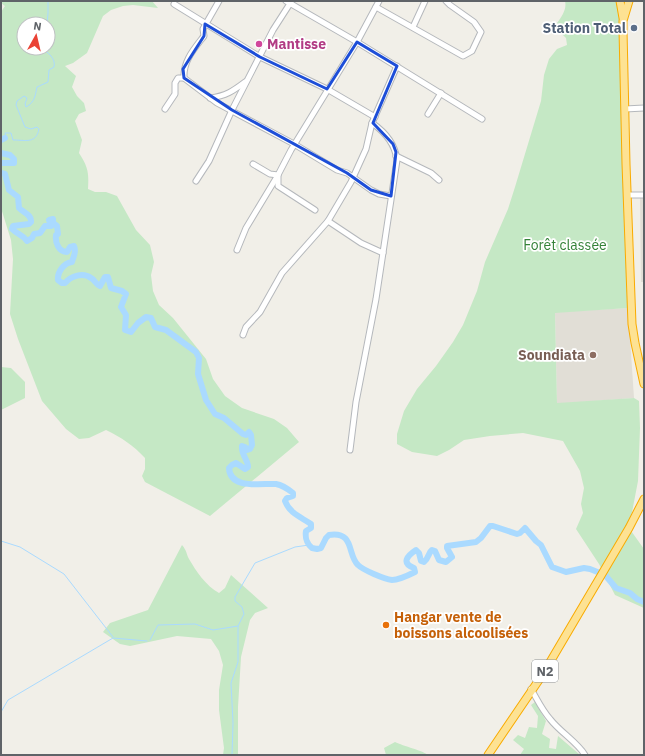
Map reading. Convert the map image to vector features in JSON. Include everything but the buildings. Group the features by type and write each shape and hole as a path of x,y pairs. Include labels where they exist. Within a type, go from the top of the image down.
{"highway":[{"path":"620,1 624,21"},
{"path":"629,1 623,30 632,324 644,384"},
{"name":"N2","path":"488,755 543,674 643,502"}],"street":[{"path":"184,78 183,69 190,54 204,36 203,29 205,24 219,1"},
{"path":"237,250 246,228 278,175 294,144 357,42 379,1"},
{"path":"412,27 425,1"},
{"path":"376,7 463,56 472,51 481,32 474,22 446,1"},
{"path":"196,181 208,161 232,110 289,2 482,118"},
{"path":"174,4 260,57 327,89 374,120 393,144 396,156 383,253 376,299 356,402 350,450"},
{"path":"243,335 246,327 260,312 282,273 328,221 354,177 366,149 374,120 397,66"},
{"path":"165,109 174,94 175,83 178,78 184,78 217,103 294,144 326,164 354,177 371,190 379,194 391,196"},
{"path":"210,98 232,92 248,80"},
{"path":"428,114 441,93"},
{"path":"625,109 644,108"},
{"path":"396,156 431,173 438,180"},
{"path":"253,164 270,174 278,175"},
{"path":"278,175 278,186 315,210"},
{"path":"628,195 644,195"},
{"path":"328,221 361,243 383,253"},
{"path":"532,690 550,719 582,750 585,755"}],"highlighted area":[{"path":"205,24 260,57 327,89 357,42 397,66 373,123 393,144 396,152 391,196 371,190 347,173 232,110 184,78 183,69 204,36"}],"shaded area":[{"path":"640,197 644,197 644,282 641,282"},
{"name":"Soundiata","path":"628,308 634,398 557,404 555,312"}],"green space":[{"path":"1,1 152,1 158,8 133,5 123,6 111,10 103,16 87,53 73,63 65,66 76,76 72,87 77,96 84,103 86,111 79,114 75,121 82,140 79,153 87,170 88,189 95,192 106,192 117,196 136,230 150,245 154,262 151,275 153,291 159,305 173,318 206,359 213,379 225,396 242,408 274,419 287,428 299,442 210,516 145,482 142,476 145,469 145,458 127,442 106,430 89,438 79,439 66,429 42,401 10,314 13,259 11,240 1,208 1,12 5,6 1,3"},
{"name":"Forêt classée","path":"565,1 623,1 628,308 555,313 557,403 634,398 639,401 640,428 638,481 629,528 644,549 644,608 615,595 599,564 576,529 583,513 581,504 584,488 580,471 563,441 523,433 490,436 464,440 437,456 412,452 397,444 397,434 404,411 417,389 453,342 463,325 477,291 485,262 508,209 515,187 541,101 544,75 549,59 557,49 567,45 566,38 559,31 557,23 565,10"},
{"path":"1,367 11,368 25,382 25,398 1,410"},
{"path":"182,545 198,573 214,590 219,593 225,588 231,575 268,608 255,613 250,620 241,657 238,707 238,755 223,755 224,748 219,710 219,690 223,665 219,651 211,639 177,636 130,646 120,644 103,632 110,623 148,610"},
{"path":"535,702 546,721 542,734 550,739 549,748 556,749 558,736 579,754 520,755 524,749 513,740 518,735 525,738 529,727 537,728 538,716 531,705"},
{"path":"395,742 428,755 386,755 384,748"}],"waterway":[{"path":"48,1 48,16"},
{"path":"6,137 5,133 11,133 13,140 30,140 38,134 39,129 37,127 31,129 25,127 16,105 17,101 24,96 27,98 25,104 26,107 29,105 34,98 37,87 48,82 49,70 54,67 54,61 51,56"},
{"path":"1,140 5,138"},
{"path":"1,153 10,155 14,159 14,163 1,163"},
{"path":"1,173 5,174 9,190 18,197 19,208 29,216 31,220 29,224 13,226 12,229 27,241 32,238 34,234 40,233 45,226 51,226 49,220 53,219 53,223 57,226 58,234 56,235 56,241 60,249 67,252 70,247 74,246 75,252 72,262 66,264 62,268 58,280 65,283 74,277 84,275 88,276 100,286 105,277 108,277 111,288 122,291 126,294 121,307 126,315 125,330 131,332 138,323 146,317 151,318 155,327 166,330 196,352 199,358 198,374 206,400 215,414 224,418 243,434 246,435 249,432 251,435 252,445 250,449 247,450 242,446 248,467 245,469 236,463 229,468 231,475 235,480 248,484 280,485 293,493 293,496 287,498 285,501 296,515 311,524 311,528 306,531 306,540 312,548 321,548 329,535 343,537 347,540 352,556 358,565 379,576 395,580 415,572 414,568 408,564 407,559 416,550 419,553 421,561 424,562 432,550 435,551 439,560 446,562 452,557 447,546 476,542 490,526 517,534 525,528 541,545 552,567 566,572 584,568 590,569 605,575 616,588 630,593 637,599 644,602"},
{"path":"1,541 20,547 64,574 113,637"},
{"path":"232,755 233,723 231,683 238,662 238,626 244,614 242,607 235,601 235,597 255,563 295,547 309,545"},
{"path":"150,640 158,625 195,624 213,630 238,626"},
{"path":"1,712 8,700 113,638 147,641"}],"place":[{"name":"Station Total","path":"634,28"},
{"name":"Mantisse","path":"259,44"},
{"name":"Soundiata","path":"593,355"},
{"name":"Hangar vente de boissons alcoolisées","path":"386,625"}]}
